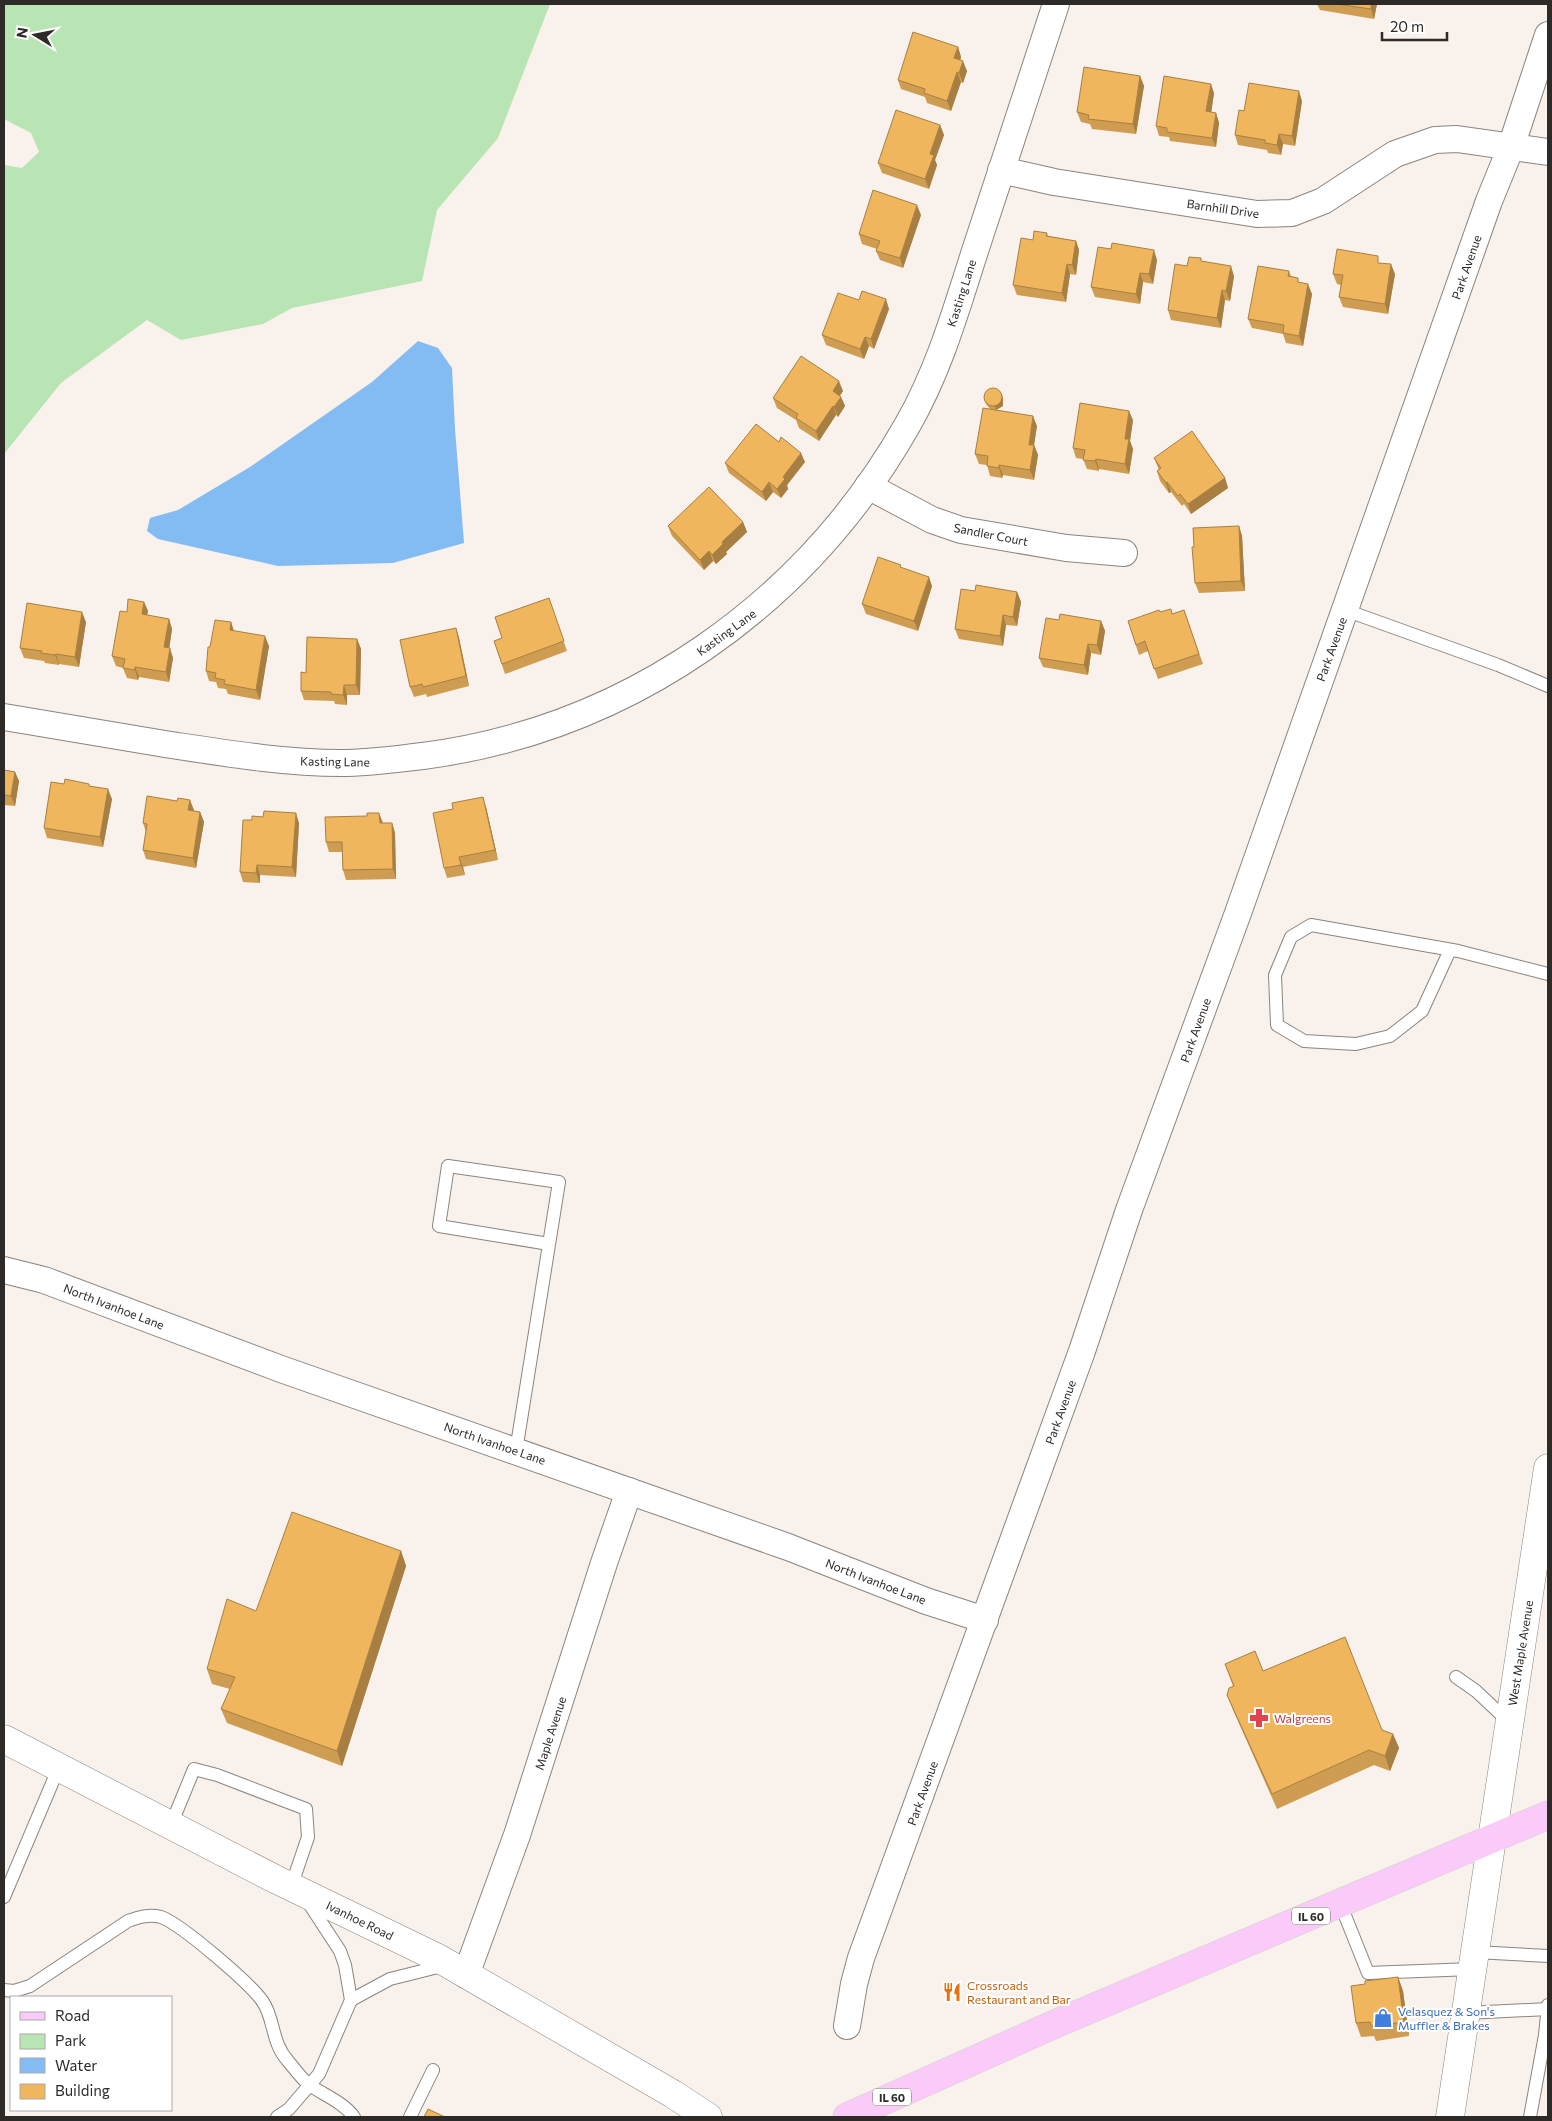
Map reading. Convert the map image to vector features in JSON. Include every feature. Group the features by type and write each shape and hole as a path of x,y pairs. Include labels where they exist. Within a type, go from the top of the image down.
{"main road":[{"name":"West Maple Avenue","path":"1450,2117 1510,1722 1545,1516 1548,1468"},
{"name":"Ivanhoe Road","path":"4,1739 458,1970 674,2094 708,2117"},
{"name":"IL 60","path":"847,2117 1055,2024 1548,1815"}],"street":[{"name":"Kasting Lane","path":"4,717 246,757 341,763 380,761 462,751 546,729 621,697 709,646 764,603 809,558 854,506 909,423 941,355 1056,4"},
{"name":"Park Avenue","path":"847,2026 854,1984 861,1958 1078,1361 1133,1200 1345,610 1548,35"},
{"name":"Barnhill Drive","path":"1001,170 1054,182 1257,214 1292,213 1323,201 1395,154 1435,140 1457,139 1548,152"},
{"name":"Sandler Court","path":"868,486 932,520 962,530 1066,548 1124,553"},
{"name":"North Ivanhoe Lane","path":"4,1270 44,1280 281,1369 788,1547 926,1601 985,1620"},
{"name":"Maple Avenue","path":"458,1970 517,1835 604,1563 630,1491"}],"lane":[{"path":"1345,610 1548,686"},
{"path":"1450,950 1422,1011 1390,1036 1356,1044 1304,1041 1277,1025 1275,975 1291,937 1311,925 1450,950 1548,974"},
{"path":"516,1451 559,1182 448,1166 439,1226 549,1244"},
{"path":"1456,1677 1476,1691 1510,1722"},
{"path":"4,1897 59,1767"},
{"path":"171,1825 194,1769 217,1775 306,1809 308,1837 296,1889 340,1951 345,1965 351,2000 319,2074 290,2109 277,2117"},
{"path":"1340,1903 1368,1973 1474,1960 1548,1956"},
{"path":"4,1990 14,1991 30,1986 128,1921 140,1916 159,1917 174,1924 250,1987 264,2003 281,2052 309,2085 344,2107 354,2117"},
{"path":"351,2000 390,1979 458,1970"},
{"path":"1466,2013 1548,2007 1547,2034 1530,2117"},
{"path":"410,2117 433,2070"}],"green space":[{"path":"4,4 550,4 498,138 437,210 422,281 292,308 263,324 181,340 147,320 61,383 4,454 4,165 22,168 39,152 31,133 4,119"}],"water":[{"path":"418,341 438,348 452,368 464,543 393,563 278,566 158,539 147,531 150,518 178,510 250,467 372,382"}],"building":[{"path":"1336,4 1371,4 1371,9"},
{"path":"913,32 958,47 954,58 963,61 947,101 924,93 925,89 898,80"},
{"path":"1084,67 1140,76 1133,124 1088,119 1089,115 1077,112"},
{"path":"1164,76 1211,84 1206,111 1216,113 1212,138 1167,132 1167,128 1156,126"},
{"path":"1249,83 1299,91 1292,136 1279,134 1277,145 1265,143 1265,140 1235,135 1239,110 1244,111"},
{"path":"896,110 940,125 930,154 934,155 925,179 878,163"},
{"path":"873,190 917,205 900,258 876,251 880,241 859,234"},
{"path":"1034,231 1047,233 1046,236 1076,241 1072,265 1067,264 1062,293 1013,285 1021,238 1033,240"},
{"path":"1112,243 1154,250 1149,274 1140,273 1136,294 1091,287 1098,247 1111,249"},
{"path":"1337,249 1378,256 1378,263 1391,264 1385,304 1339,297 1343,275 1333,274"},
{"path":"1189,257 1201,258 1201,261 1231,266 1226,291 1222,290 1217,318 1168,310 1175,264 1187,266"},
{"path":"1258,266 1289,271 1288,276 1298,278 1298,282 1308,284 1299,336 1283,333 1284,325 1248,319"},
{"path":"862,291 886,299 871,339 865,337 860,349 822,335 838,293 859,300"},
{"path":"801,356 839,381 833,391 841,397 816,431 796,418 798,414 773,398"},
{"path":"993,388 999,391 1002,397 999,403 993,406 987,403 984,397 987,391"},
{"path":"1080,403 1129,411 1125,439 1129,439 1125,464 1096,459 1095,461 1083,460 1085,450 1073,448"},
{"path":"983,408 1033,416 1029,445 1034,445 1030,470 999,465 999,468 987,466 988,456 975,454"},
{"path":"756,424 779,442 781,437 801,453 783,477 785,479 777,489 769,482 762,492 725,463"},
{"path":"1192,431 1225,478 1188,504 1180,494 1178,496 1157,471 1161,468 1154,458"},
{"path":"709,487 743,522 722,542 723,544 712,555 709,551 700,560 668,526"},
{"path":"1239,526 1241,581 1195,583 1192,547 1194,547 1193,528"},
{"path":"878,557 929,577 914,621 862,604"},
{"path":"976,585 1017,592 1013,617 1003,615 1000,636 955,629 961,589 975,591"},
{"path":"549,598 564,641 502,664 494,641 502,638 495,617"},
{"path":"128,599 144,602 142,614 169,619 164,647 170,648 166,672 135,667 135,670 123,668 125,659 112,656 120,611 127,612"},
{"path":"27,603 82,612 75,657 41,653 42,651 20,648"},
{"path":"1171,609 1172,614 1184,610 1199,654 1154,669 1145,641 1136,645 1128,621 1159,610 1160,612"},
{"path":"1060,614 1101,621 1097,645 1088,644 1084,665 1039,658 1046,618 1059,620"},
{"path":"215,620 231,622 230,630 265,636 256,690 224,684 225,680 215,678 216,673 206,671 208,647 210,647"},
{"path":"456,628 466,676 423,687 422,684 410,687 400,640"},
{"path":"307,637 357,639 356,685 344,685 343,695 331,694 331,692 301,691 301,672 306,673"},
{"path":"4,770 15,772 11,796 4,795"},
{"path":"65,779 108,789 100,837 44,828 51,782 64,784"},
{"path":"147,796 177,801 178,798 190,800 188,810 200,812 193,858 143,850 147,824 143,823"},
{"path":"483,797 495,850 459,857 461,865 444,868 433,813 453,809 452,803"},
{"path":"264,811 296,813 292,867 257,865 256,873 240,872 243,820 252,820 252,816 263,817"},
{"path":"367,813 379,813 380,823 392,823 393,869 343,870 342,842 326,842 325,817 367,816"},
{"path":"292,1512 401,1551 337,1751 221,1709 235,1677 207,1669 227,1599 256,1611"},
{"name":"Walgreens","path":"1345,1637 1382,1730 1393,1734 1385,1756 1369,1750 1272,1794 1227,1695 1229,1688 1234,1686 1225,1664 1255,1651 1263,1671"},
{"name":"Velasquez & Son's Muffler & Brakes","path":"1398,1977 1404,2022 1371,2026 1370,2022 1356,2023 1351,1986 1365,1984 1365,1981"},
{"path":"428,2109 445,2117 424,2117"}],"place":[{"name":"Walgreens","path":"1259,1718"},
{"name":"Crossroads Restaurant and Bar","path":"952,1992"},
{"name":"Velasquez & Son's Muffler & Brakes","path":"1383,2018"}]}
